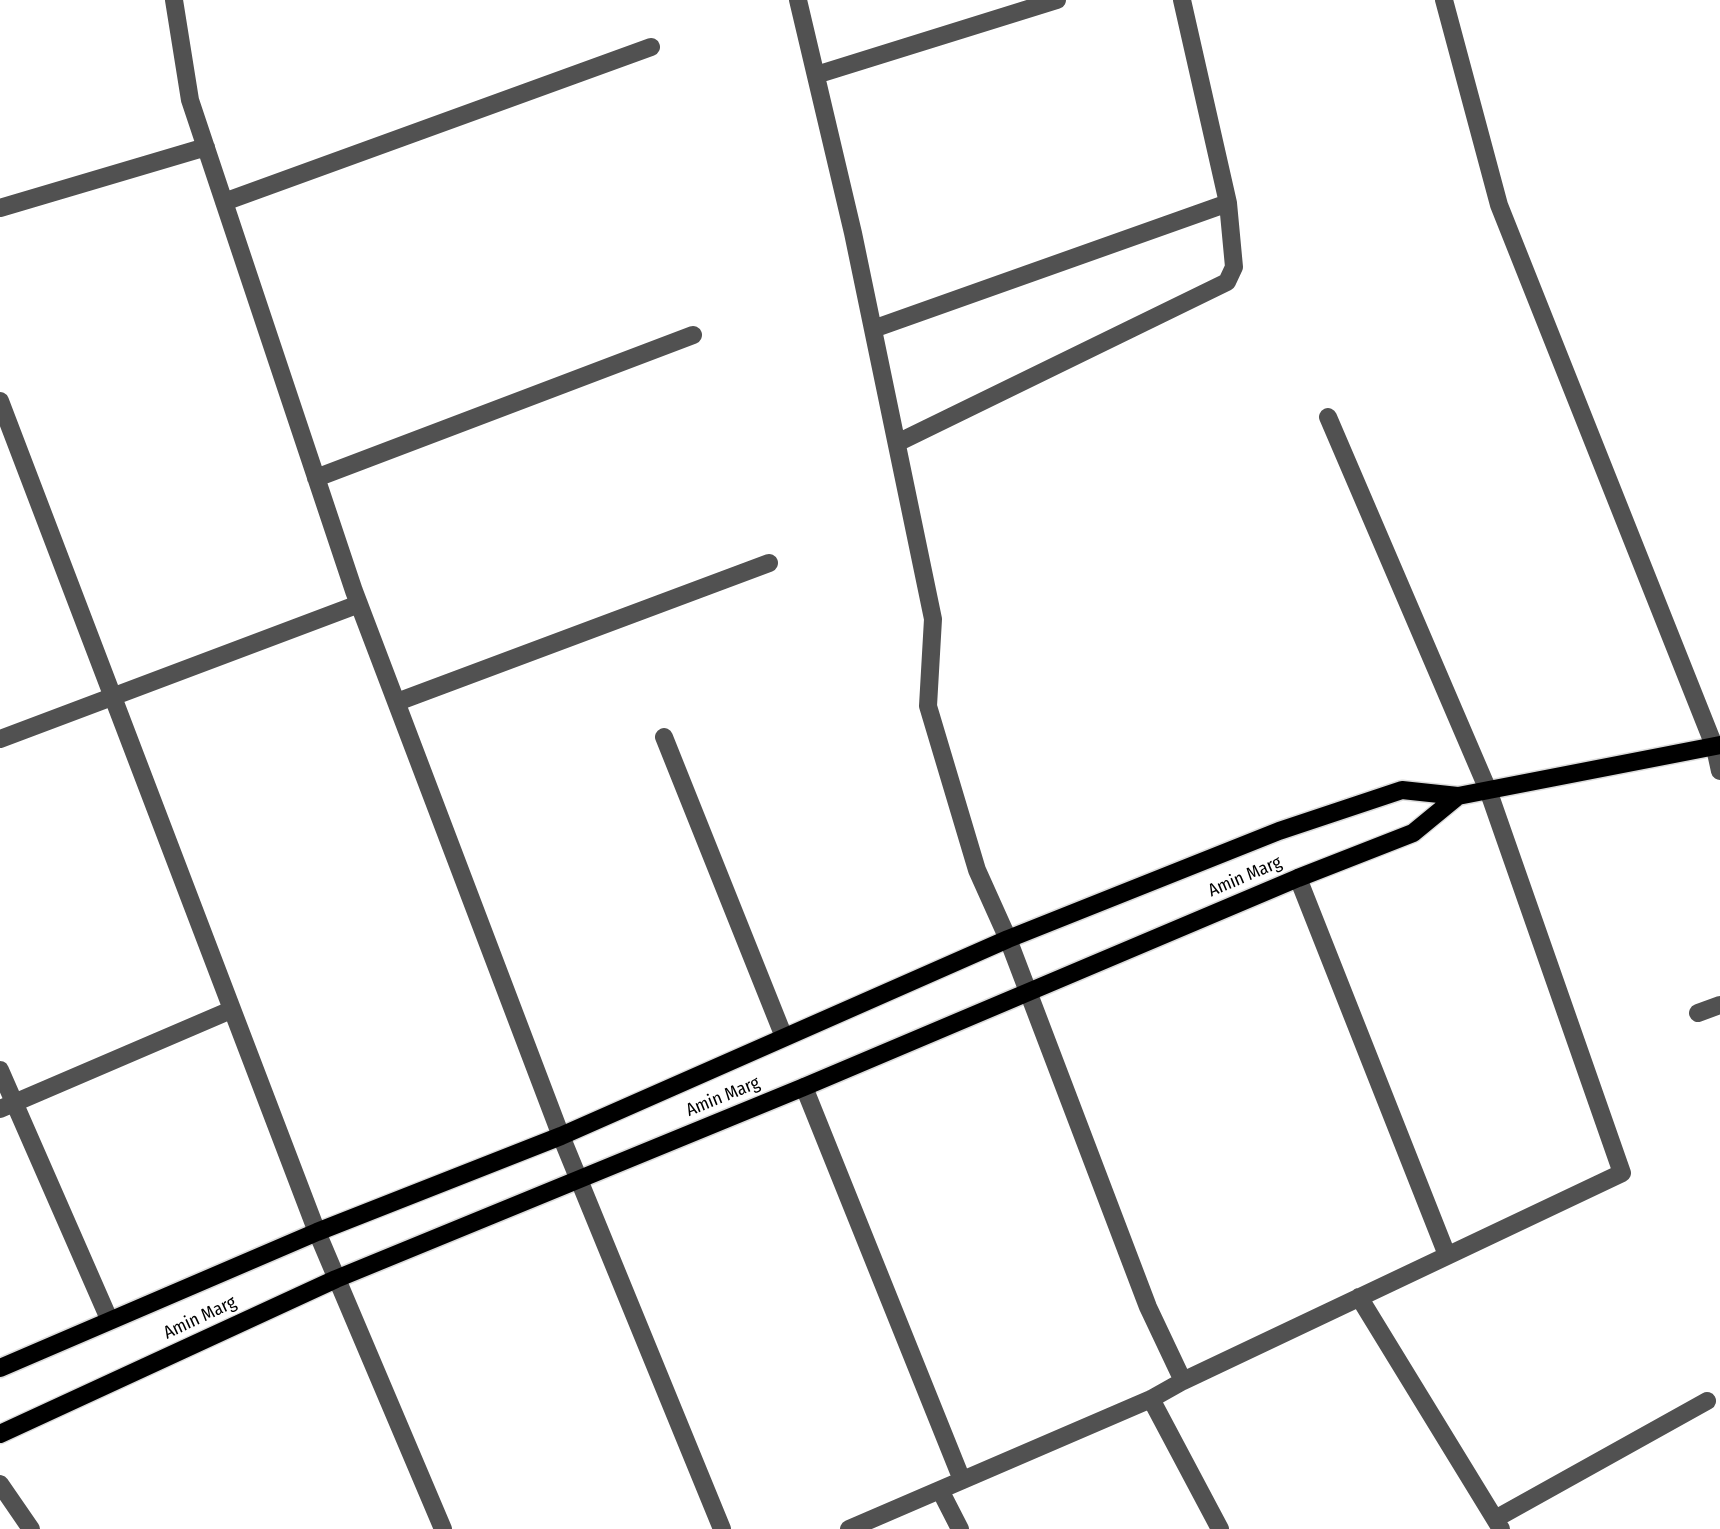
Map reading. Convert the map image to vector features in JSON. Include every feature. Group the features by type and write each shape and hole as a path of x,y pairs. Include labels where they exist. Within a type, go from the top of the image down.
{"main road":[{"name":"Amin Marg","path":"0,1368 317,1232 561,1136 1008,939 1279,831 1402,790 1458,796 1717,746"},
{"name":"Amin Marg","path":"0,1434 336,1279 804,1087 1298,878 1413,834 1458,796"}],"street":[{"path":"174,0 190,100 359,604 561,1136 722,1529"},
{"path":"798,0 873,329 933,619 928,706 976,870 1008,939 1148,1307 1183,1381"},
{"path":"816,75 1057,0"},
{"path":"897,443 1227,282 1234,267 1228,203 1182,0"},
{"path":"1444,0 1499,205 1717,746 1720,771"},
{"path":"224,202 651,47"},
{"path":"0,208 206,147"},
{"path":"873,329 1228,203"},
{"path":"316,478 693,335"},
{"path":"0,401 317,1232 443,1529"},
{"path":"849,1529 1151,1399 1183,1381 1622,1173 1488,790 1328,417"},
{"path":"397,702 769,563"},
{"path":"0,739 359,604"},
{"path":"664,737 784,1037"},
{"path":"1298,878 1447,1255"},
{"path":"1698,1013 1720,1005"},
{"path":"7,1106 231,1010"},
{"path":"0,1070 7,1106 109,1319"},
{"path":"804,1087 962,1480"},
{"path":"1359,1297 1498,1524 1707,1401"},
{"path":"1151,1399 1220,1529"},
{"path":"0,1484 31,1529"},
{"path":"940,1490 960,1529"}]}
